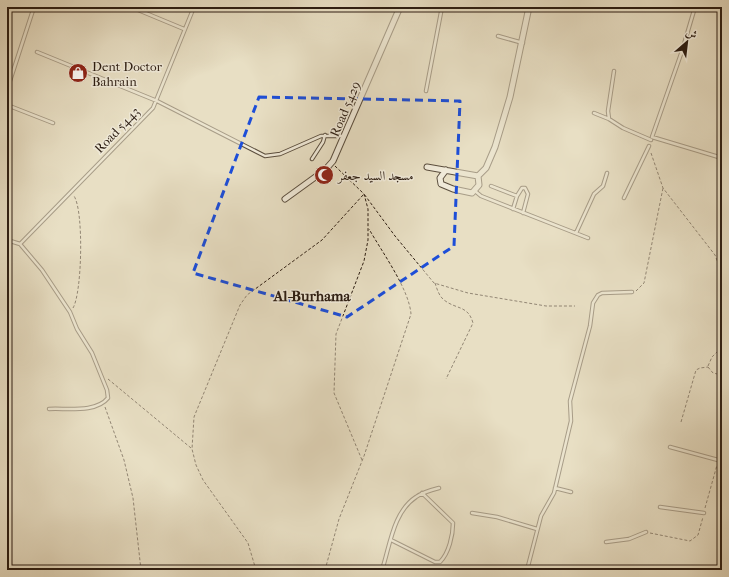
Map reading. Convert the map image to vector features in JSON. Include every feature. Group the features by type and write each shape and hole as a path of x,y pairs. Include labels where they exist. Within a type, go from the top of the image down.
{"street":[{"name":"Road 5429","path":"285,199 325,170 332,163 400,7"},
{"path":"478,176 486,168 495,147 510,97 523,43 529,7"},
{"path":"427,167 478,176"},
{"path":"446,170 440,178 441,184 445,187 472,193 479,185 478,176"}],"lane":[{"path":"7,90 8,78 34,7"},
{"path":"131,7 184,29"},
{"name":"Road 5443","path":"20,244 153,108 194,7"},
{"path":"426,90 442,7"},
{"path":"651,139 682,52 695,7"},
{"path":"498,36 523,43"},
{"path":"37,52 157,101 265,156 280,154 325,135 345,136"},
{"path":"610,119 608,111 614,71"},
{"path":"7,105 53,123"},
{"path":"594,114 610,119 623,128 651,139 722,158"},
{"path":"312,159 323,142 325,135"},
{"path":"624,198 649,146"},
{"path":"576,233 594,194 604,186 607,173"},
{"path":"491,186 517,196"},
{"path":"512,209 517,196 522,188 524,188 528,194 523,212"},
{"path":"474,191 481,196 512,209 588,238"},
{"path":"7,240 20,244 42,270 70,312 77,329 92,353 108,398 103,404 96,407 49,409"},
{"path":"527,570 537,529 555,488 571,421 570,401 590,326 593,303 602,293 632,292"},
{"path":"670,447 718,460"},
{"path":"382,570 401,512 422,493 439,488"},
{"path":"555,488 571,492"},
{"path":"392,540 435,562 440,562 445,556 453,530 453,523 422,493"},
{"path":"660,508 704,513"},
{"path":"472,512 498,517 537,529"},
{"path":"606,542 629,540 646,532"},
{"path":"282,570 294,568 310,570"}],"path":[{"path":"649,146 663,188 681,210 693,229 712,251 722,274"},
{"path":"332,163 364,194 395,236 434,283 443,299 466,310 471,316 473,323 446,379"},
{"path":"632,292 641,288 644,283 663,188"},
{"path":"70,312 78,296 80,261 80,212 78,202 72,192"},
{"path":"362,461 334,393 338,325 364,261 369,228 368,209 364,194"},
{"path":"256,570 248,543 204,480 196,465 192,449 194,417 240,305 247,295 322,240 364,194"},
{"path":"325,570 339,519 362,461 411,314 410,303 369,228"},
{"path":"434,283 468,294 546,306 575,306"},
{"path":"708,367 712,357 722,347"},
{"path":"708,367 713,373 722,375"},
{"path":"681,422 696,370 708,367"},
{"path":"100,373 192,449"},
{"path":"103,404 124,460 133,498 141,570"}],"highlighted area":[{"path":"259,97 460,101 454,246 347,317 193,273"}],"place":[{"name":"Dent Doctor Bahrain","path":"78,73"},
{"name":"مسجد السيد جعفر","path":"324,175"}],"district":[{"name":"Al-Burhama","path":"312,296"}]}
